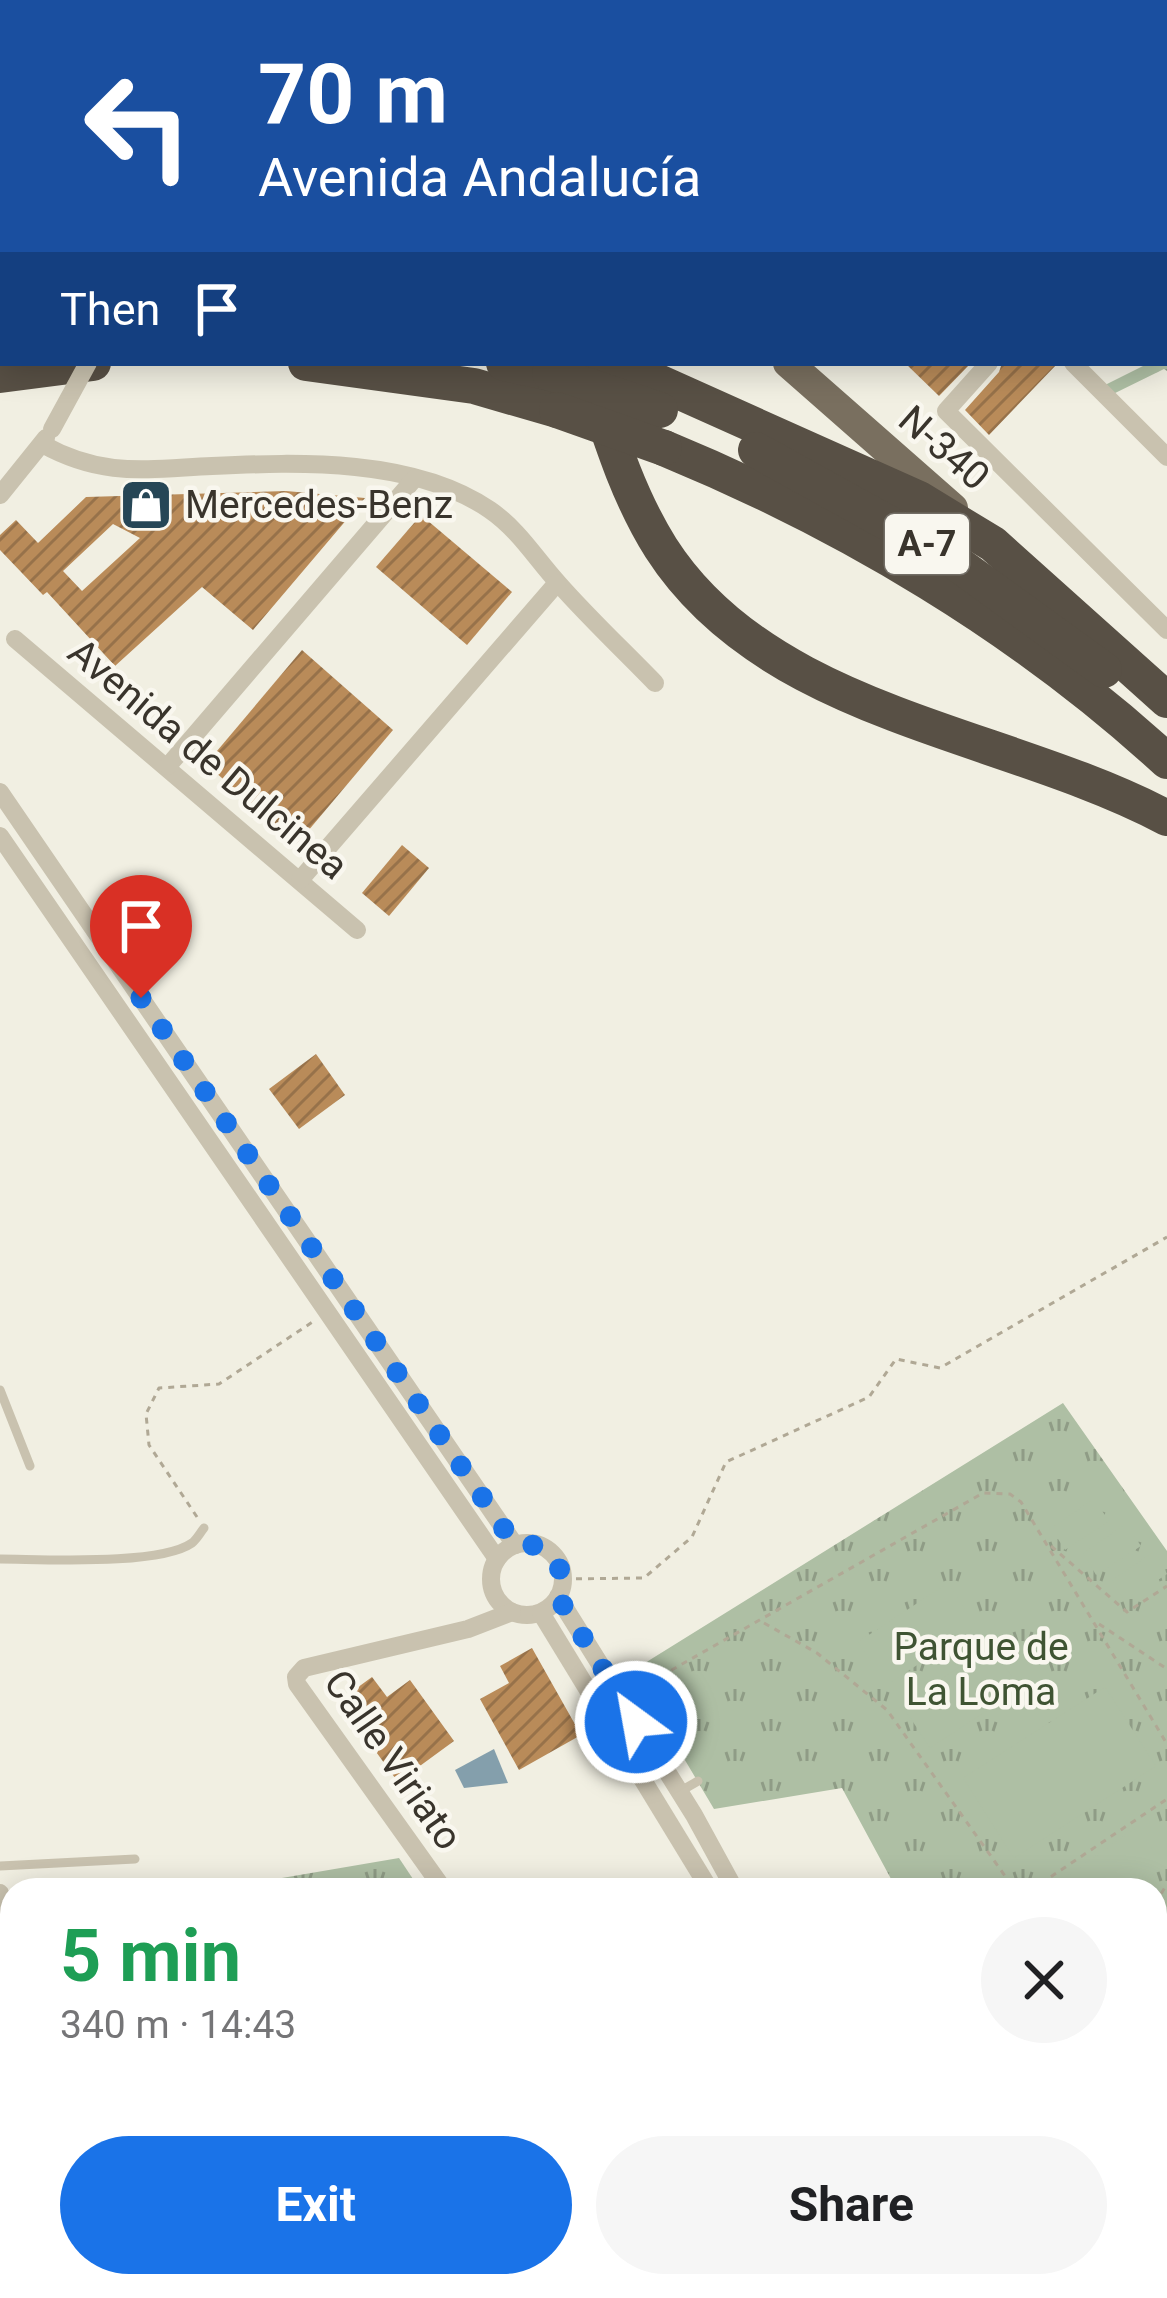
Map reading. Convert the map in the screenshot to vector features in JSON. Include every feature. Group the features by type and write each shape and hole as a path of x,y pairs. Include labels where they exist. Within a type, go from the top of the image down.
{"highway":[{"path":"0,375 68,366"},
{"name":"A-7","path":"327,366 474,386 659,396 944,554 1044,624 1167,722"},
{"name":"A-7","path":"509,366 664,448 862,541 1024,646 1167,760"},
{"path":"587,366 624,480 661,548 696,595 747,641 814,681 1167,818"},
{"path":"603,366 659,396 919,499 993,544 1167,700"}],"main road":[{"name":"N-340","path":"791,366 993,544"}],"street":[{"path":"0,495 48,437 88,366"},
{"path":"986,366 946,411 1167,630"},
{"path":"1076,366 1167,457"},
{"path":"48,437 110,470 286,464 415,478 454,491 489,509 520,535 557,583 655,683"},
{"path":"0,471 22,464"},
{"path":"169,766 415,478"},
{"path":"300,880 557,583"},
{"name":"Avenida de Dulcinea","path":"15,639 357,930"},
{"path":"0,792 515,1545"},
{"path":"0,836 497,1559"},
{"path":"541,1612 512,1612 494,1595 491,1583 497,1559 515,1545 526,1543 556,1558 560,1588 728,1878"},
{"path":"541,1612 560,1588"},
{"name":"Calle Viriato","path":"435,1878 296,1677 304,1668 468,1630 512,1612"},
{"path":"541,1612 703,1878"}],"lane":[{"path":"0,1390 30,1466"},
{"path":"0,1559 100,1559 164,1552 191,1544 204,1528"},
{"path":"650,1745 670,1733"},
{"path":"680,1792 698,1781"},
{"path":"0,1866 135,1859"}],"path":[{"path":"560,1588 644,1578 692,1537 725,1462 869,1397 896,1359 940,1368 1167,1237"},
{"path":"204,1528 149,1445 146,1414 158,1388 219,1384 316,1319"},
{"path":"621,1699 983,1493 1010,1494 1022,1502 1167,1744"},
{"path":"1046,1541 1127,1612 1167,1586"},
{"path":"762,1622 817,1654 887,1710 1006,1878"},
{"path":"1097,1624 1167,1669"},
{"path":"1049,1878 1167,1799"}],"green space":[{"path":"1143,366 1167,366 1167,371 1107,397 1099,388"},
{"name":"Parque de La Loma","path":"1063,1403 1167,1551 1167,1878 891,1878 842,1788 714,1809 632,1671"},
{"path":"1094,1499 1109,1521 1065,1550 1051,1528"},
{"path":"1126,1524 1141,1546 1096,1575 1083,1553"},
{"path":"1155,1551 1167,1574 1125,1602 1112,1580"},
{"path":"948,1583 976,1626 887,1685 858,1642"},
{"path":"991,1646 1020,1689 930,1748 902,1705"},
{"path":"1105,1687 1156,1766 1014,1858 963,1778"},
{"path":"1137,1827 1152,1848 1131,1878 1065,1878"},
{"path":"399,1858 412,1878 282,1878"}],"water":[{"path":"494,1749 508,1783 464,1788 455,1770"}],"building":[{"path":"908,366 968,366 939,396"},
{"path":"1001,366 1055,366 989,435 965,410"},
{"path":"286,491 365,498 253,630 202,587 115,666 47,592 43,595 0,550 0,535 16,520 38,543 86,497","holes":["113,524 140,538 82,591 63,571"]},
{"path":"421,515 512,592 467,645 376,567"},
{"path":"302,650 393,730 297,844 206,764"},
{"path":"402,845 429,868 389,916 362,893"},
{"path":"316,1054 345,1095 299,1129 269,1089"},
{"path":"532,1648 581,1735 519,1770 480,1699 509,1683 500,1666"},
{"path":"372,1677 387,1697 410,1680 454,1741 398,1782 339,1701"}],"place":[{"name":"Mercedes-Benz","path":"146,505"}],"route":[{"path":"141,998 515,1545 538,1545 556,1558 562,1579 558,1597 636,1722"}]}
